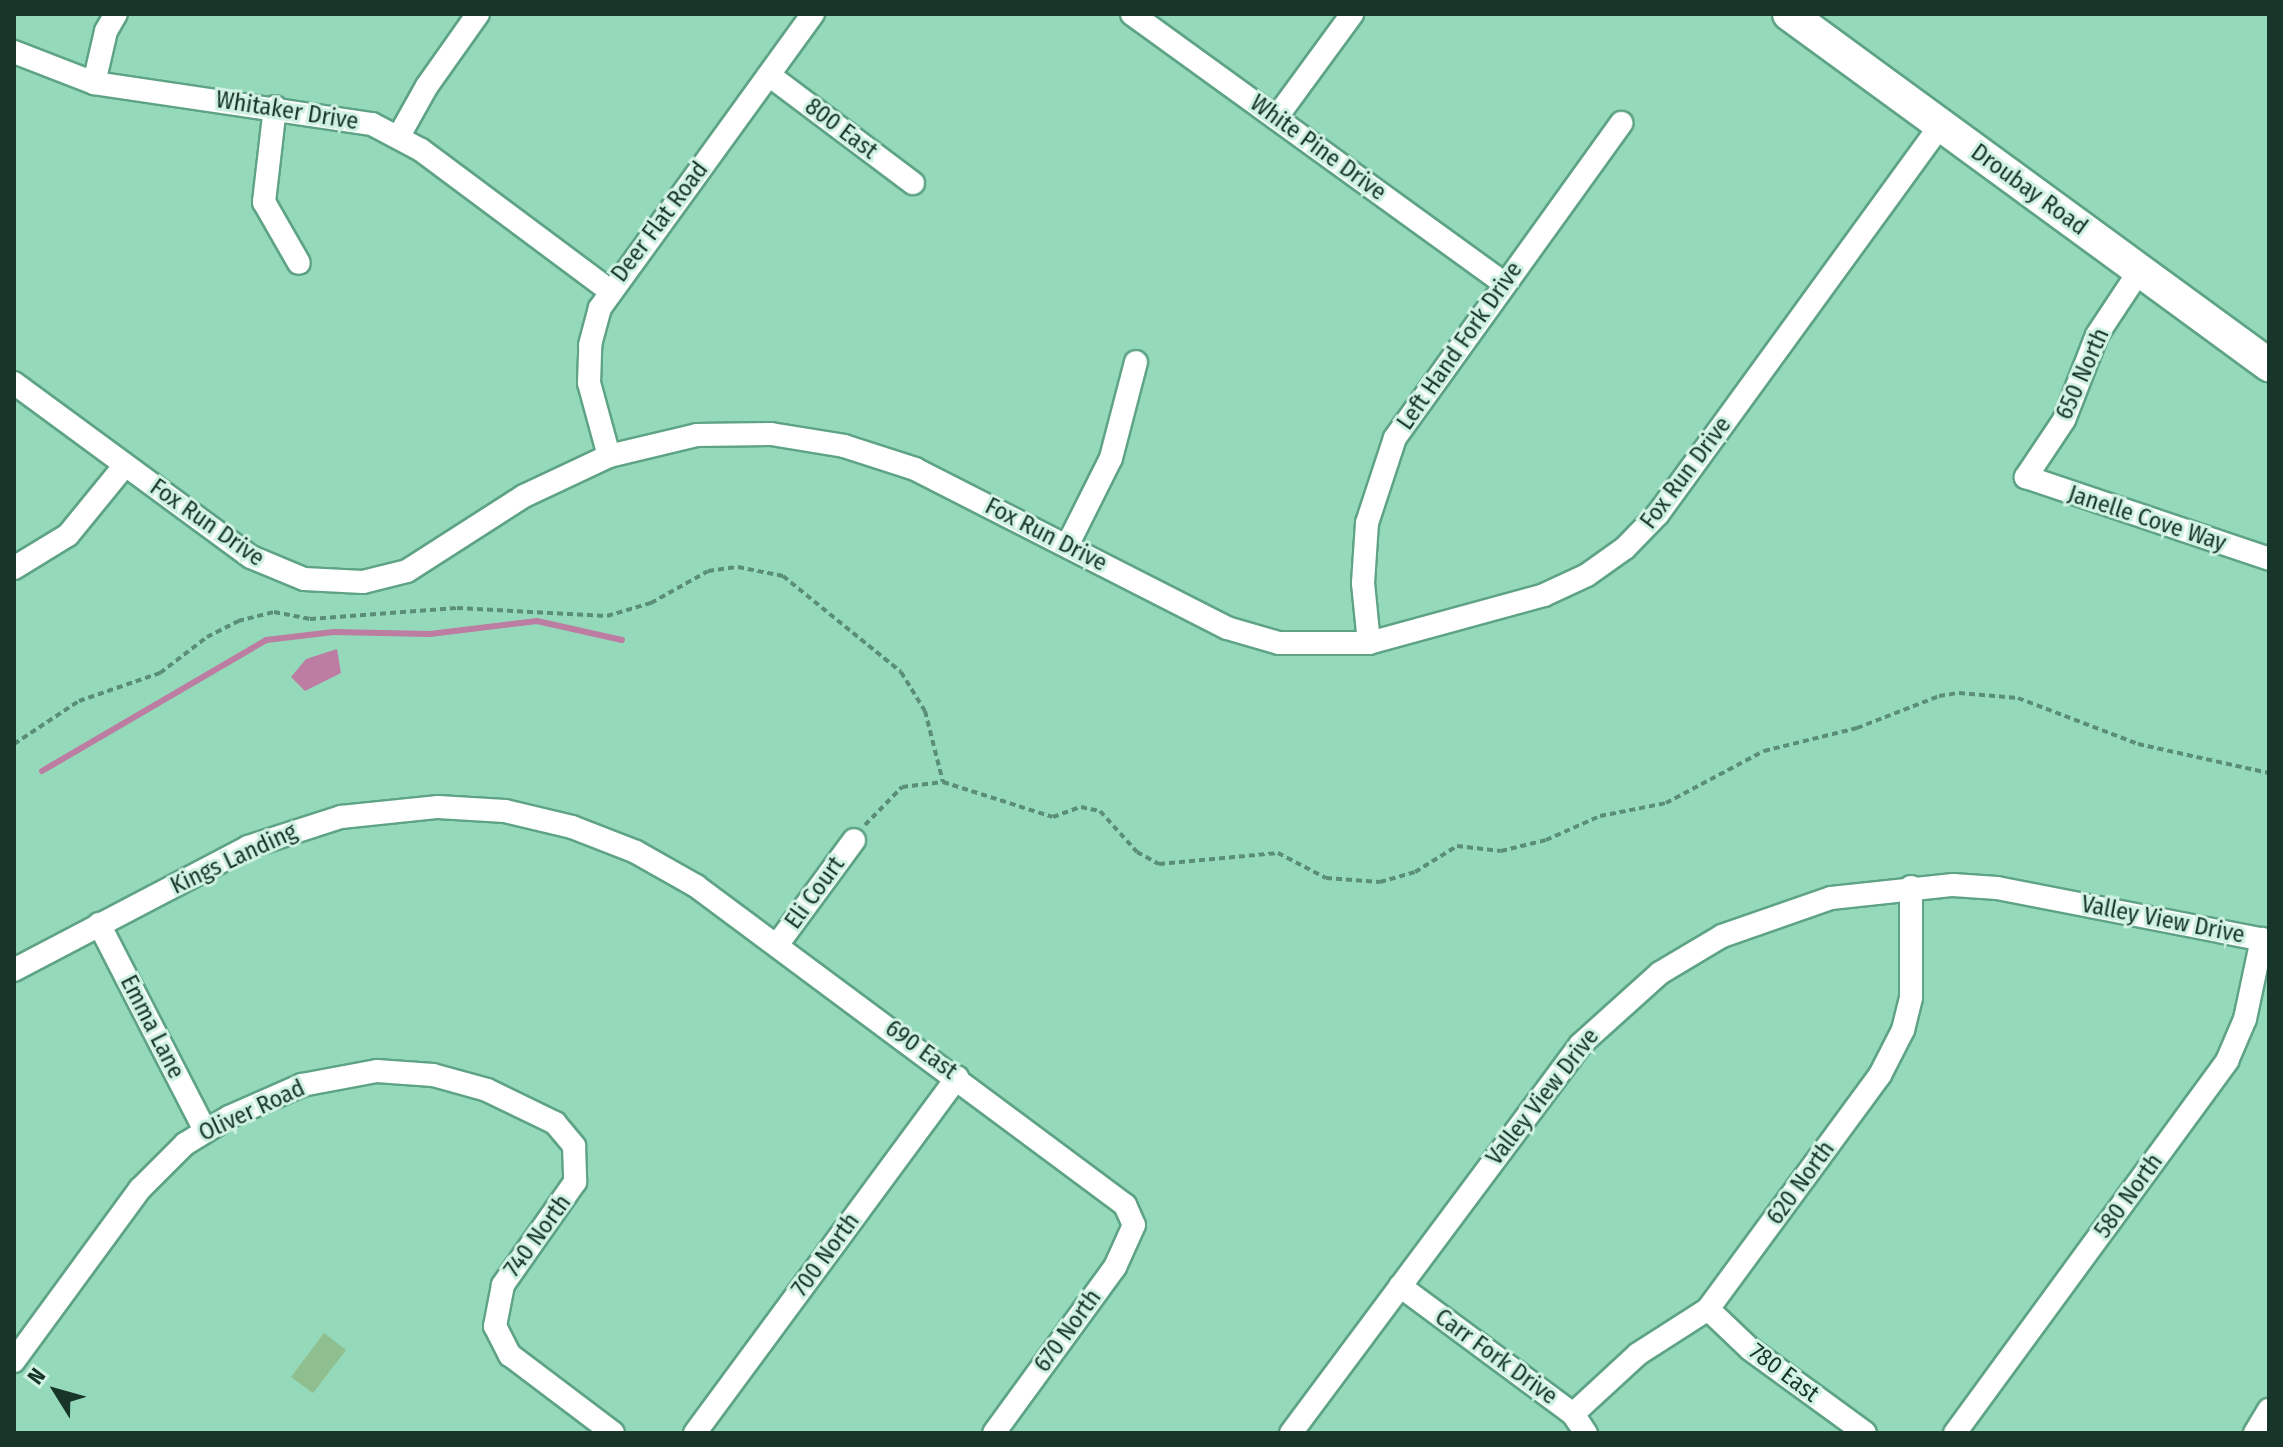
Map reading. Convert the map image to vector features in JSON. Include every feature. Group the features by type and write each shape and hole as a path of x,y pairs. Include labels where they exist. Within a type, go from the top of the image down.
{"street":[{"path":"94,83 106,31 116,14"},
{"path":"399,136 427,86 478,14"},
{"name":"Deer Flat Road","path":"609,456 588,364 594,326 609,290 813,14"},
{"name":"White Pine Drive","path":"1132,14 1504,283"},
{"path":"1276,118 1352,14"},
{"name":"Droubay Road","path":"1789,14 2269,365"},
{"name":"Whitaker Drive","path":"14,52 94,83 346,117 399,136 609,290"},
{"name":"800 East","path":"769,75 913,183"},
{"path":"275,107 264,202 299,263"},
{"name":"Left Hand Fork Drive","path":"1369,643 1363,553 1382,465 1410,412 1621,123"},
{"name":"Fox Run Drive","path":"14,383 268,567 304,579 341,584 407,571 524,496 609,456 661,440 734,433 844,446 915,469 1227,628 1279,643 1369,643 1544,595 1587,575 1625,548 1658,514 1941,125"},
{"name":"650 North","path":"2026,477 2064,420 2097,335 2140,270"},
{"path":"1067,546 1111,458 1136,362"},
{"path":"14,568 68,535 125,465"},
{"name":"Janelle Cove Way","path":"2026,477 2269,559"},
{"name":"Kings Landing","path":"14,970 278,834 341,817 406,808 505,811 572,827 636,852 696,886"},
{"name":"Eli Court","path":"777,945 854,840"},
{"name":"690 East","path":"696,886 1114,1192 1134,1225"},
{"name":"Valley View Drive","path":"1291,1433 1557,1073 1632,995 1690,953 1757,920 1831,898 1911,887 1997,888 2266,940"},
{"name":"620 North","path":"1573,1414 1638,1354 1708,1309 1897,1046 1911,997 1911,887"},
{"name":"Emma Lane","path":"99,924 205,1130"},
{"name":"580 North","path":"1955,1433 2227,1061 2245,1019 2266,940"},
{"name":"Oliver Road","path":"14,1361 140,1189 205,1130 302,1085 354,1073 401,1072 487,1090 555,1123 574,1146"},
{"name":"700 North","path":"695,1433 957,1077"},
{"name":"740 North","path":"574,1146 575,1182 503,1285 495,1326 510,1355 613,1433"},
{"name":"670 North","path":"994,1433 1115,1267 1134,1225"},
{"name":"Carr Fork Drive","path":"1400,1286 1573,1414 1586,1433"},
{"name":"780 East","path":"1708,1309 1750,1349 1865,1433"},
{"path":"2255,1433 2269,1410"}],"path":[{"path":"14,744 79,701 160,673 207,637 262,615 310,619 457,608 607,616 651,603 708,571 738,567 783,576 901,672 925,711 943,782"},
{"path":"854,840 902,787 943,782 1053,817 1081,807 1100,811 1137,852 1159,864 1278,853 1326,878 1360,883 1396,880 1457,846 1501,851 1546,840 1600,816 1666,803 1764,751 1857,728 1939,696 1959,693 2018,698 2138,744 2269,773"}],"shaded area":[{"path":"337,649 341,673 305,691 291,677 306,659"}],"building":[{"path":"324,1333 346,1350 313,1393 291,1377"}],"waterway":[{"path":"42,771 266,640 334,632 430,634 537,621 622,640"}]}
